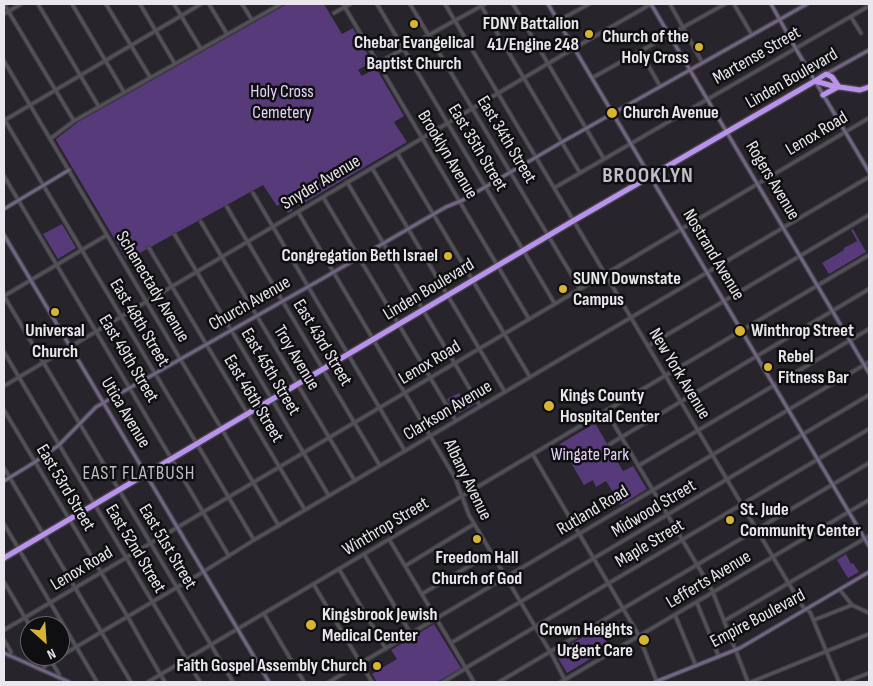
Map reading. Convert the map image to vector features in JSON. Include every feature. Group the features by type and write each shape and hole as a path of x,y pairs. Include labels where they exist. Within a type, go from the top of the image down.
{"highway":[{"name":"Linden Boulevard","path":"4,558 472,280 826,74"},
{"path":"826,74 832,77 839,86"},
{"path":"815,81 860,90 869,87"},
{"path":"823,95 839,86"}],"main road":[{"name":"Nostrand Avenue","path":"548,4 869,546"},
{"name":"Rogers Avenue","path":"651,4 869,373"},
{"path":"771,4 869,172"},
{"name":"Church Avenue","path":"4,482 59,444 96,407 433,214 486,187 689,69 807,4"},
{"name":"Linden Boulevard","path":"826,74 869,50"},
{"path":"4,209 69,170"},
{"name":"Utica Avenue","path":"4,235 269,682"},
{"name":"Empire Boulevard","path":"656,682 735,651 869,572"},
{"path":"4,653 69,682"}],"street":[{"path":"4,4 74,121"},
{"path":"4,14 21,4"},
{"path":"38,4 99,106"},
{"path":"72,4 124,92"},
{"path":"106,4 150,78"},
{"path":"140,4 175,64"},
{"path":"174,4 201,49"},
{"path":"4,120 202,4"},
{"path":"209,4 227,34"},
{"path":"242,4 252,20"},
{"path":"50,139 74,121 99,106 276,5 281,4"},
{"path":"334,13 344,5 350,4"},
{"name":"East 35th Street","path":"377,4 555,304"},
{"name":"East 34th Street","path":"410,4 580,290"},
{"name":"New York Avenue","path":"445,4 789,584 803,607 810,612 839,682"},
{"path":"378,63 485,4"},
{"path":"513,4 604,159"},
{"path":"558,21 583,5 589,4"},
{"name":"Snyder Avenue","path":"4,386 548,63 651,4"},
{"path":"670,4 702,62"},
{"path":"715,4 717,8"},
{"path":"592,78 724,4"},
{"path":"734,4 752,35"},
{"name":"Brooklyn Avenue","path":"344,5 530,319"},
{"path":"481,5 580,173"},
{"name":"Martense Street","path":"554,188 869,6"},
{"path":"851,17 861,32"},
{"path":"640,51 660,86"},
{"name":"Schenectady Avenue","path":"4,61 279,526"},
{"name":"Lenox Road","path":"28,616 869,118"},
{"name":"East 48th Street","path":"4,120 254,540"},
{"path":"397,153 530,377"},
{"path":"372,168 505,392"},
{"name":"East 49th Street","path":"4,176 229,556"},
{"name":"Clarkson Avenue","path":"70,651 254,540 869,177"},
{"path":"348,182 480,406"},
{"path":"253,193 405,451"},
{"path":"323,197 456,421"},
{"name":"East 43rd Street","path":"227,207 380,466"},
{"name":"Albany Avenue","path":"298,212 455,478 469,515 566,681"},
{"path":"648,346 869,215"},
{"name":"Troy Avenue","path":"201,222 355,481"},
{"path":"4,296 107,235"},
{"name":"East 45th Street","path":"175,235 329,496"},
{"name":"East 46th Street","path":"149,248 305,510"},
{"name":"Winthrop Street","path":"148,682 869,254"},
{"path":"610,444 869,289"},
{"name":"East 51st Street","path":"4,296 233,682"},
{"path":"638,466 869,329"},
{"name":"East 52nd Street","path":"4,352 200,682"},
{"name":"Rutland Road","path":"329,682 869,362"},
{"name":"Midwood Street","path":"451,643 869,395"},
{"name":"East 53rd Street","path":"4,410 165,682"},
{"path":"606,411 713,593 749,682 869,634"},
{"name":"Maple Street","path":"443,682 869,429"},
{"path":"533,455 639,636 656,682"},
{"path":"500,682 869,463"},
{"path":"4,468 131,682"},
{"name":"Lefferts Avenue","path":"561,682 566,681 869,500"},
{"path":"4,524 97,682"},
{"path":"405,566 474,524"},
{"path":"724,622 869,536"},
{"path":"389,539 474,682"},
{"path":"422,594 491,553"},
{"path":"364,554 411,634"},
{"path":"339,569 386,648"},
{"path":"4,582 24,616"},
{"path":"314,584 372,682"},
{"path":"840,590 852,605 869,613"},
{"path":"697,602 719,657"},
{"path":"814,620 852,605"},
{"path":"264,614 304,682"},
{"path":"675,615 696,666"},
{"name":"Lenox Road","path":"4,630 20,621"},
{"path":"4,640 10,652 9,656"},
{"name":"Clarkson Avenue","path":"42,670 46,666"},
{"path":"54,666 59,678"},
{"path":"846,682 869,673"}],"green space":[{"name":"Holy Cross Cemetery","path":"287,4 324,4 342,34 353,28 372,62 358,70 362,76 376,68 404,116 394,122 407,142 299,206 297,205 288,213 282,203 277,206 263,185 127,260 56,139 78,122"},
{"path":"62,224 76,248 58,259 43,234"},
{"path":"853,229 866,252 829,274 822,263 857,241 851,230"},
{"path":"459,393 463,398 470,394 475,404 456,415 447,399"},
{"name":"Wingate Park","path":"595,423 623,471 633,466 647,489 621,505 606,481 596,487 593,480 584,485 560,444"},
{"path":"846,554 851,564 853,563 859,572 848,578 837,560"},
{"path":"434,624 461,668 437,682 377,682 372,674 397,659 391,650"},
{"path":"597,629 600,630 610,647 567,673 555,653"}],"place":[{"name":"Chebar Evangelical Baptist Church","path":"414,24"},
{"name":"FDNY Battalion 41/Engine 248","path":"589,34"},
{"name":"Church of the Holy Cross","path":"699,47"},
{"name":"Church Avenue","path":"612,113"},
{"name":"Congregation Beth Israel","path":"448,256"},
{"name":"SUNY Downstate Campus","path":"563,289"},
{"name":"Universal Church","path":"55,312"},
{"name":"Winthrop Street","path":"740,331"},
{"name":"Rebel Fitness Bar","path":"768,367"},
{"name":"Kings County Hospital Center","path":"549,406"},
{"name":"St. Jude Community Center","path":"730,520"},
{"name":"Freedom Hall Church of God","path":"477,539"},
{"name":"Kingsbrook Jewish Medical Center","path":"311,625"},
{"name":"Crown Heights Urgent Care","path":"644,640"},
{"name":"Faith Gospel Assembly Church","path":"377,666"}],"district":[{"name":"BROOKLYN","path":"648,176"},
{"name":"EAST FLATBUSH","path":"139,474"}]}
